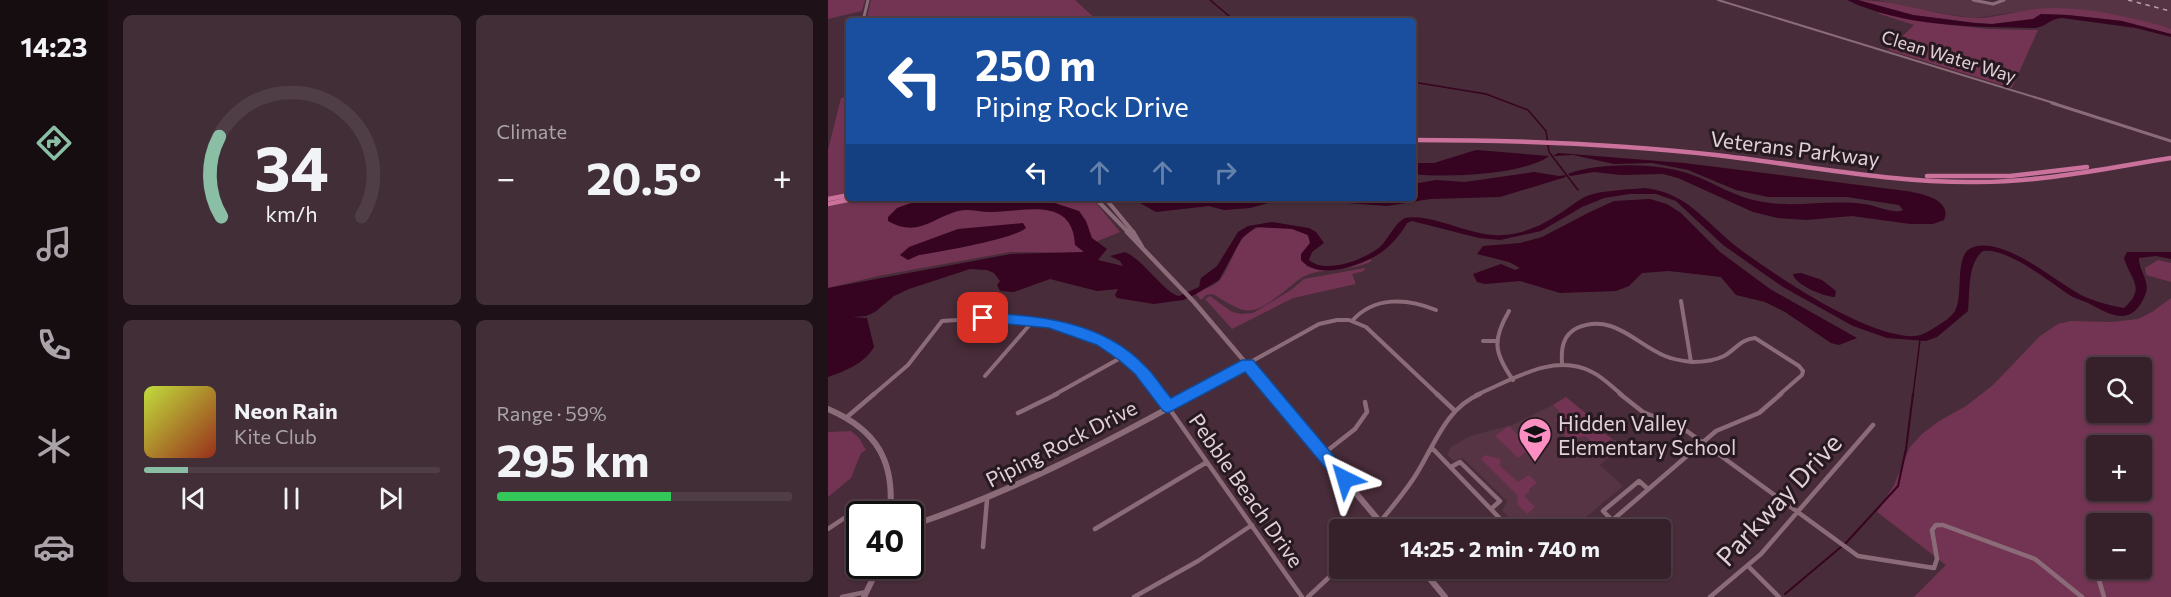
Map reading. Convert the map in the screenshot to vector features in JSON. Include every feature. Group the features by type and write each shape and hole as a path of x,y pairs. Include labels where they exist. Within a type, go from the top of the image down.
{"main road":[{"name":"Veterans Parkway","path":"1416,138 1560,141 1716,155 1951,182 2013,181 2171,156"},
{"path":"828,202 846,196"},
{"path":"828,202 846,200"}],"street":[{"path":"864,18 868,0"},
{"name":"Clean Water Way","path":"1718,0 2106,118 2171,141"},
{"path":"1973,0 1994,4 2004,0"},
{"path":"1098,201 1194,302 1378,519"},
{"path":"1107,201 1139,239 1142,247"},
{"path":"1682,301 1691,362"},
{"path":"1436,310 1416,303 1394,302 1363,308 1352,321 1366,327 1454,410"},
{"path":"1509,311 1501,324 1496,341 1498,356 1513,380"},
{"name":"Pebble Beach Drive","path":"847,417 908,365 942,321 992,318 1034,321 1082,333 1124,356 1149,380 1302,597"},
{"name":"Piping Rock Drive","path":"924,521 987,500 1044,474 1319,324 1332,320 1352,321"},
{"path":"985,375 1034,321"},
{"path":"1562,363 1561,346 1566,337 1580,327 1599,323 1623,330 1665,357 1691,362 1704,362 1722,357 1752,337 1805,371 1759,413 1722,428 1702,442 1613,519"},
{"path":"1483,341 1496,341"},
{"path":"1018,413 1075,385 1124,356"},
{"path":"1383,519 1416,475 1454,410 1473,397 1549,365 1576,364 1589,370 1643,412 1677,425 1702,442 1857,556 1932,568 1937,565 1932,530 1936,525 1943,525 2035,559 2082,597"},
{"path":"1323,454 1355,429 1367,411 1365,402"},
{"path":"828,409 847,417 872,436 884,455 891,480 890,501"},
{"name":"Parkway Drive","path":"1710,597 1748,566 1798,512 1872,425"},
{"path":"1432,448 1501,519"},
{"path":"1095,529 1207,462"},
{"path":"1451,467 1460,462 1500,501 1491,509"},
{"path":"1611,519 1603,510 1637,482 1648,489"},
{"path":"983,547 987,500"},
{"path":"828,529 846,517"},
{"path":"1134,597 1198,561 1252,525"},
{"path":"1748,566 1779,597"},
{"path":"1308,597 1329,577"},
{"path":"842,597 865,594 872,579"},
{"path":"1429,579 1445,597"},
{"path":"2099,579 2104,597"}],"shaded area":[{"path":"828,0 865,0 862,11 828,19"},
{"path":"871,0 1075,0 1095,18 867,18"},
{"path":"1847,0 1858,0 1913,15 1975,23 1992,24 2033,19 2041,14 2122,21 2171,34 2171,37 2136,28 2062,18 2054,19 2035,28 1939,24 1891,16"},
{"path":"1858,0 1976,18 2036,9 2067,8 2114,14 2159,25 2171,29 2171,34 2122,21 2068,15 2041,14 2033,19 1992,24 1975,23 1913,15"},
{"path":"1879,0 1968,0 1992,5 2007,0 2171,0 2171,29 2125,17 2088,11 2037,9 1973,18 1899,6"},
{"path":"1877,13 1949,25 1988,29 2038,30 2012,88 1888,50 1914,25"},
{"path":"841,98 846,98 846,201 1094,201 1120,232 1093,243 1081,253 1010,252 878,276 828,288 828,150"},
{"path":"1476,150 1549,156 1522,167 1484,174 1445,176 1416,174 1416,163 1434,163"},
{"path":"1558,153 1684,163 1919,193 1933,198 1944,207 1944,220 1933,224 1910,224 1852,216 1806,220 1778,218 1753,212 1678,178 1663,174 1621,175 1594,172 1570,176 1568,174 1596,167 1646,166 1690,174 1735,194 1763,202 1788,204 1839,202 1895,211 1903,210 1899,205 1847,197 1768,197 1736,190 1688,170 1652,163 1614,164 1573,155 1553,156"},
{"path":"1534,172 1565,175 1566,177 1500,197 1430,199 1387,206 1340,201 1416,201 1416,183 1436,180 1465,182"},
{"path":"1644,188 1672,195 1695,210 1737,247 1814,298 1857,321 1907,336 1925,333 1953,314 1958,304 1963,259 1971,248 1983,245 1997,247 2028,261 2081,295 2124,308 2135,295 2136,289 2124,258 2127,252 2171,252 2171,259 2156,256 2139,258 2146,293 2136,310 2124,316 2117,316 2071,296 2004,254 1983,251 1974,263 1972,271 1968,311 1937,337 1926,341 1887,338 1853,326 1783,287 1723,245 1676,201 1656,194 1630,194 1604,198 1582,207 1541,231 1500,240 1479,238 1412,221 1407,223 1395,240 1379,254 1350,267 1328,270 1318,270 1301,260 1301,254 1310,243 1308,235 1292,229 1256,227 1242,238 1219,280 1183,300 1154,304 1117,298 1115,295 1118,289 1097,291 1050,279 1014,292 1000,291 997,285 1000,281 994,273 987,270 970,269 909,289 894,296 875,312 866,316 852,317 867,318 874,347 860,362 828,377 828,288 1011,254 1084,252 1075,245 1072,229 1066,219 1056,213 1031,209 990,212 962,210 925,225 908,228 888,221 888,217 897,208 908,204 922,201 1049,201 1079,211 1086,221 1092,238 1107,249 1098,260 1123,266 1120,261 1110,256 1125,252 1173,294 1179,296 1199,287 1201,278 1217,266 1238,232 1248,226 1272,222 1309,228 1316,232 1324,243 1312,252 1309,260 1316,264 1335,266 1373,252 1405,218 1428,219 1491,235 1515,234 1545,223 1587,196"},
{"path":"1650,199 1667,204 1681,213 1720,252 1770,289 1857,338 1839,345 1831,343 1785,312 1765,302 1736,295 1721,277 1669,271 1642,273 1629,286 1616,291 1560,293 1520,281 1485,284 1477,282 1473,274 1501,264 1515,270 1520,268 1509,262 1477,254 1483,246 1520,243 1542,237 1614,201"},
{"path":"1139,201 1276,201 1250,208 1224,210 1209,206 1156,212"},
{"path":"1023,223 1026,228 992,241 919,255 908,260 900,255 909,247 958,229"},
{"path":"1259,227 1294,229 1304,233 1311,241 1308,246 1306,266 1332,270 1302,277 1275,299 1257,309 1243,310 1213,294 1206,295 1201,300 1196,294 1220,280 1244,237"},
{"path":"1370,259 1372,261 1355,267 1342,269"},
{"path":"2158,260 2171,263 2171,282 2146,275 2145,268"},
{"path":"1365,268 1364,271 1352,274 1356,284 1293,298 1232,329 1205,299 1210,296 1232,312 1253,313 1291,290 1304,279"},
{"path":"1801,273 1822,280 1836,291 1835,297 1818,293 1799,282 1793,274"},
{"path":"2171,298 2171,597 1914,597 1946,565 1877,512 1894,485 1910,447 1939,421 1966,406 1993,385 2040,336 2058,324 2071,321 2111,322 2138,319"},
{"name":"Hidden Valley Elementary School","path":"1566,397 1595,421 1595,426 1612,439 1626,444 1600,465 1623,486 1584,519 1510,519 1502,511 1507,501 1463,458 1454,461 1447,455 1451,447 1470,436 1512,425"},
{"path":"1566,397 1595,421 1595,426 1612,439 1598,447 1585,436 1570,440 1559,431 1563,427 1555,419 1562,414 1553,405"},
{"path":"1509,426 1532,448 1518,458 1495,436"},
{"path":"851,431 859,438 866,450 861,453 851,478 828,497 828,432"},
{"path":"1485,455 1500,459 1499,465 1518,482 1529,475 1537,483 1524,496 1535,507 1527,514 1517,504 1518,496 1481,459"}],"waterway":[{"path":"1210,0 1231,18"},
{"path":"1416,82 1486,94 1528,110 1546,131 1549,152 1578,190"},
{"path":"1913,395 1920,340"},
{"path":"1845,544 1898,486 1906,449 1913,394"},
{"path":"1785,594 1841,547"}],"railway":[{"path":"2128,0 2170,11"}],"place":[{"name":"Hidden Valley Elementary School","path":"1535,463"}],"route":[{"path":"983,318 1049,323 1102,342 1140,370 1168,407 1247,364 1345,479"}]}
